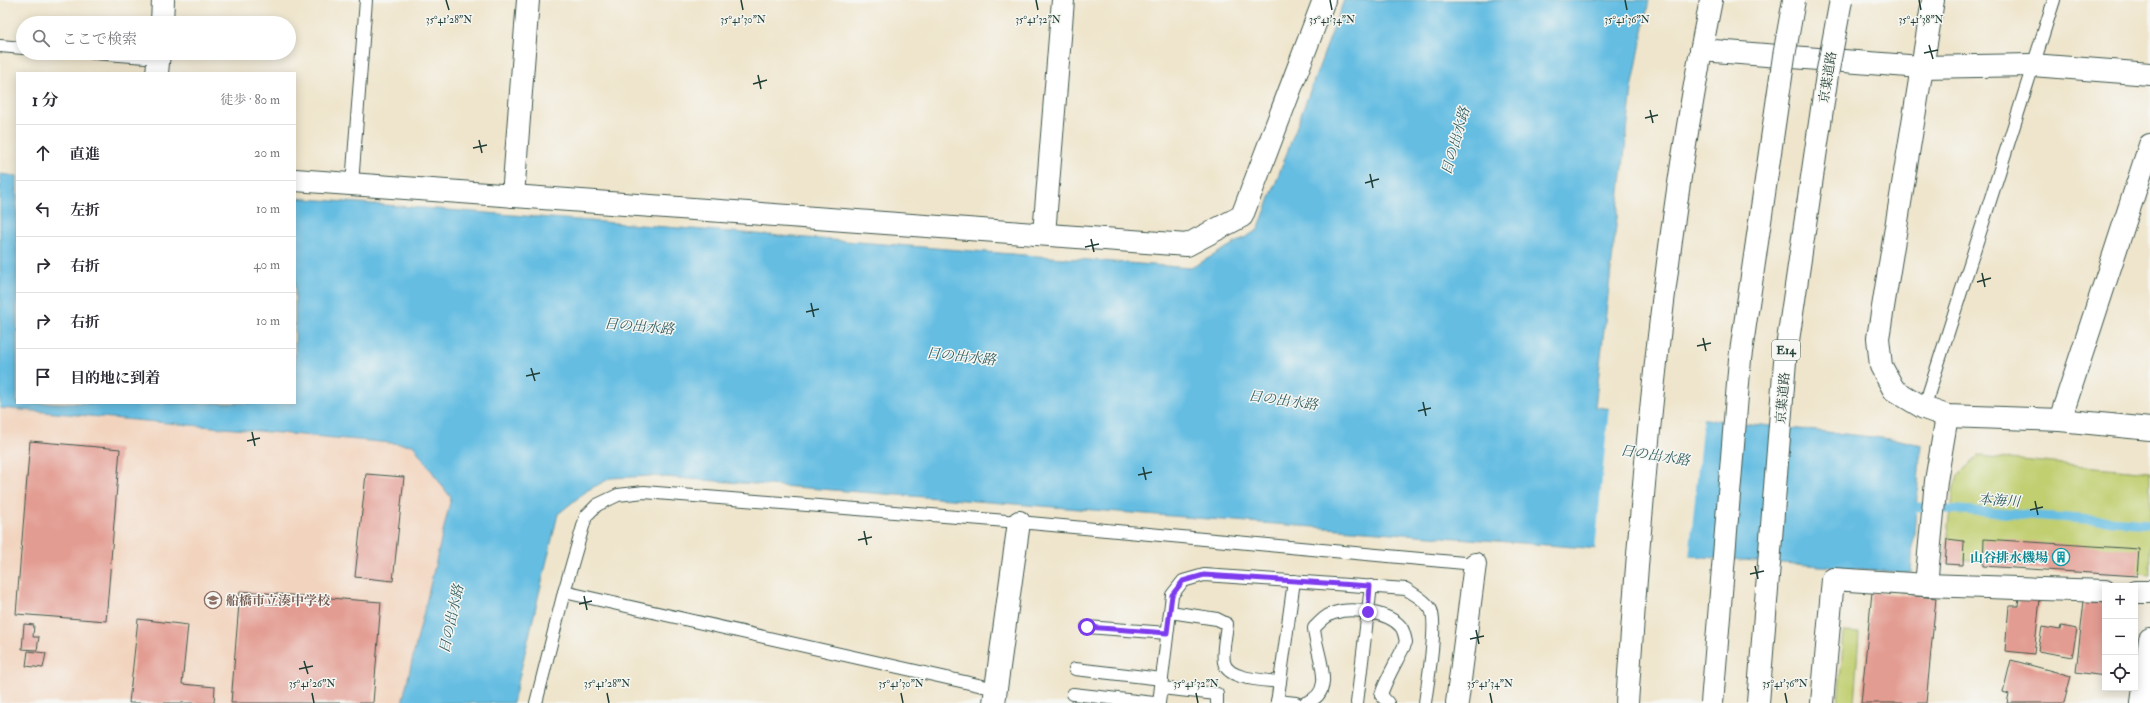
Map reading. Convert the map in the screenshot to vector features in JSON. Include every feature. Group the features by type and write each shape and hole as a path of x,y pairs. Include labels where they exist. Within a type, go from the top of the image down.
{"main road":[{"path":"162,16 163,0"},
{"path":"513,196 528,0"},
{"path":"1044,234 1063,0"},
{"path":"296,180 1187,245 1242,216 1324,0"},
{"path":"1627,703 1636,564 1651,398 1673,226 1701,50 1711,0"},
{"path":"1712,703 1740,359 1784,56 1794,0"},
{"name":"京葉道路","path":"1758,703 1785,362 1827,75 1841,0"},
{"path":"1933,0 1878,338 1881,366 1894,390 1924,408 1947,416 2060,420 2150,429"},
{"path":"1701,50 1921,67 2032,65 2150,74"},
{"path":"2060,420 2150,145"},
{"path":"1926,585 1930,529 1936,481 1947,416"},
{"path":"995,696 1019,522"},
{"path":"1457,703 1475,564"},
{"path":"1822,703 1833,579 1926,585 2102,591"},
{"path":"2138,592 2150,592"},
{"path":"2142,703 2150,639"}],"lane":[{"path":"352,184 366,0"},
{"path":"1924,408 2032,65 2054,0"},
{"path":"0,46 16,47"},
{"path":"536,703 564,592 586,516 597,505 618,495 644,492 1019,522 1475,564"},
{"path":"1159,703 1172,595 1183,581 1204,575 1370,586 1406,590 1422,598 1432,609 1434,624 1425,703"},
{"path":"1294,581 1277,702 1296,703"},
{"path":"1357,703 1370,586"},
{"path":"564,592 995,696"},
{"path":"1170,612 1217,619 1226,624 1224,662 1228,671 1239,676 1280,682"},
{"path":"1305,703 1316,700 1323,689 1323,674 1314,641 1314,628 1333,613 1368,612 1389,616 1401,628 1406,642 1385,685 1382,695 1388,703"},
{"path":"1087,627 1167,633"},
{"path":"1075,669 1217,694 1217,703"},
{"path":"1073,694 1154,703"}],"shaded area":[{"name":"船橋市立湊中学校","path":"0,408 413,445 451,498 402,703 0,703"}],"green space":[{"path":"1978,456 2150,472 2150,574 1945,558 1954,487 1958,475"},
{"path":"1844,632 1859,633 1854,703 1838,703"}],"water":[{"name":"日の出水路","path":"1344,0 1649,0 1632,89 1595,407 1900,440 1921,445 1911,573 651,476 611,478 588,490 558,514 513,703 402,703 451,498 413,445 0,408 0,174 16,176 16,404 296,404 296,198 1191,268 1258,230"}],"pier":[{"path":"1609,407 1703,418 1689,558 1595,551"}],"building":[{"path":"30,441 120,449 106,621 16,614"},
{"path":"366,474 404,477 393,581 355,577"},
{"path":"1947,539 1964,541 1963,565 1945,564"},
{"name":"山谷排水機場","path":"1984,539 2139,549 2137,576 1983,566"},
{"path":"240,591 381,602 373,703 231,703"},
{"path":"1872,592 1936,598 1926,703 1861,703"},
{"path":"2019,597 2040,599 2034,654 2005,651 2009,606 2018,606"},
{"path":"2084,601 2102,603 2102,676 2076,672"},
{"path":"138,619 188,625 182,684 215,687 214,703 129,703"},
{"path":"24,624 34,625 33,637 39,637 37,650 22,649"},
{"path":"2061,626 2077,629 2072,657 2038,651 2042,627 2060,630"},
{"path":"28,651 46,653 43,668 26,666"},
{"path":"2011,660 2071,676 2064,703 2007,703 2009,694 2003,692"}],"waterway":[{"name":"本海川","path":"1906,506 2150,524"}],"place":[{"name":"山谷排水機場","path":"2061,557"},
{"name":"船橋市立湊中学校","path":"213,600"}],"route":[{"path":"1087,627 1167,633 1172,595 1183,581 1204,575 1370,586 1368,612"}]}
